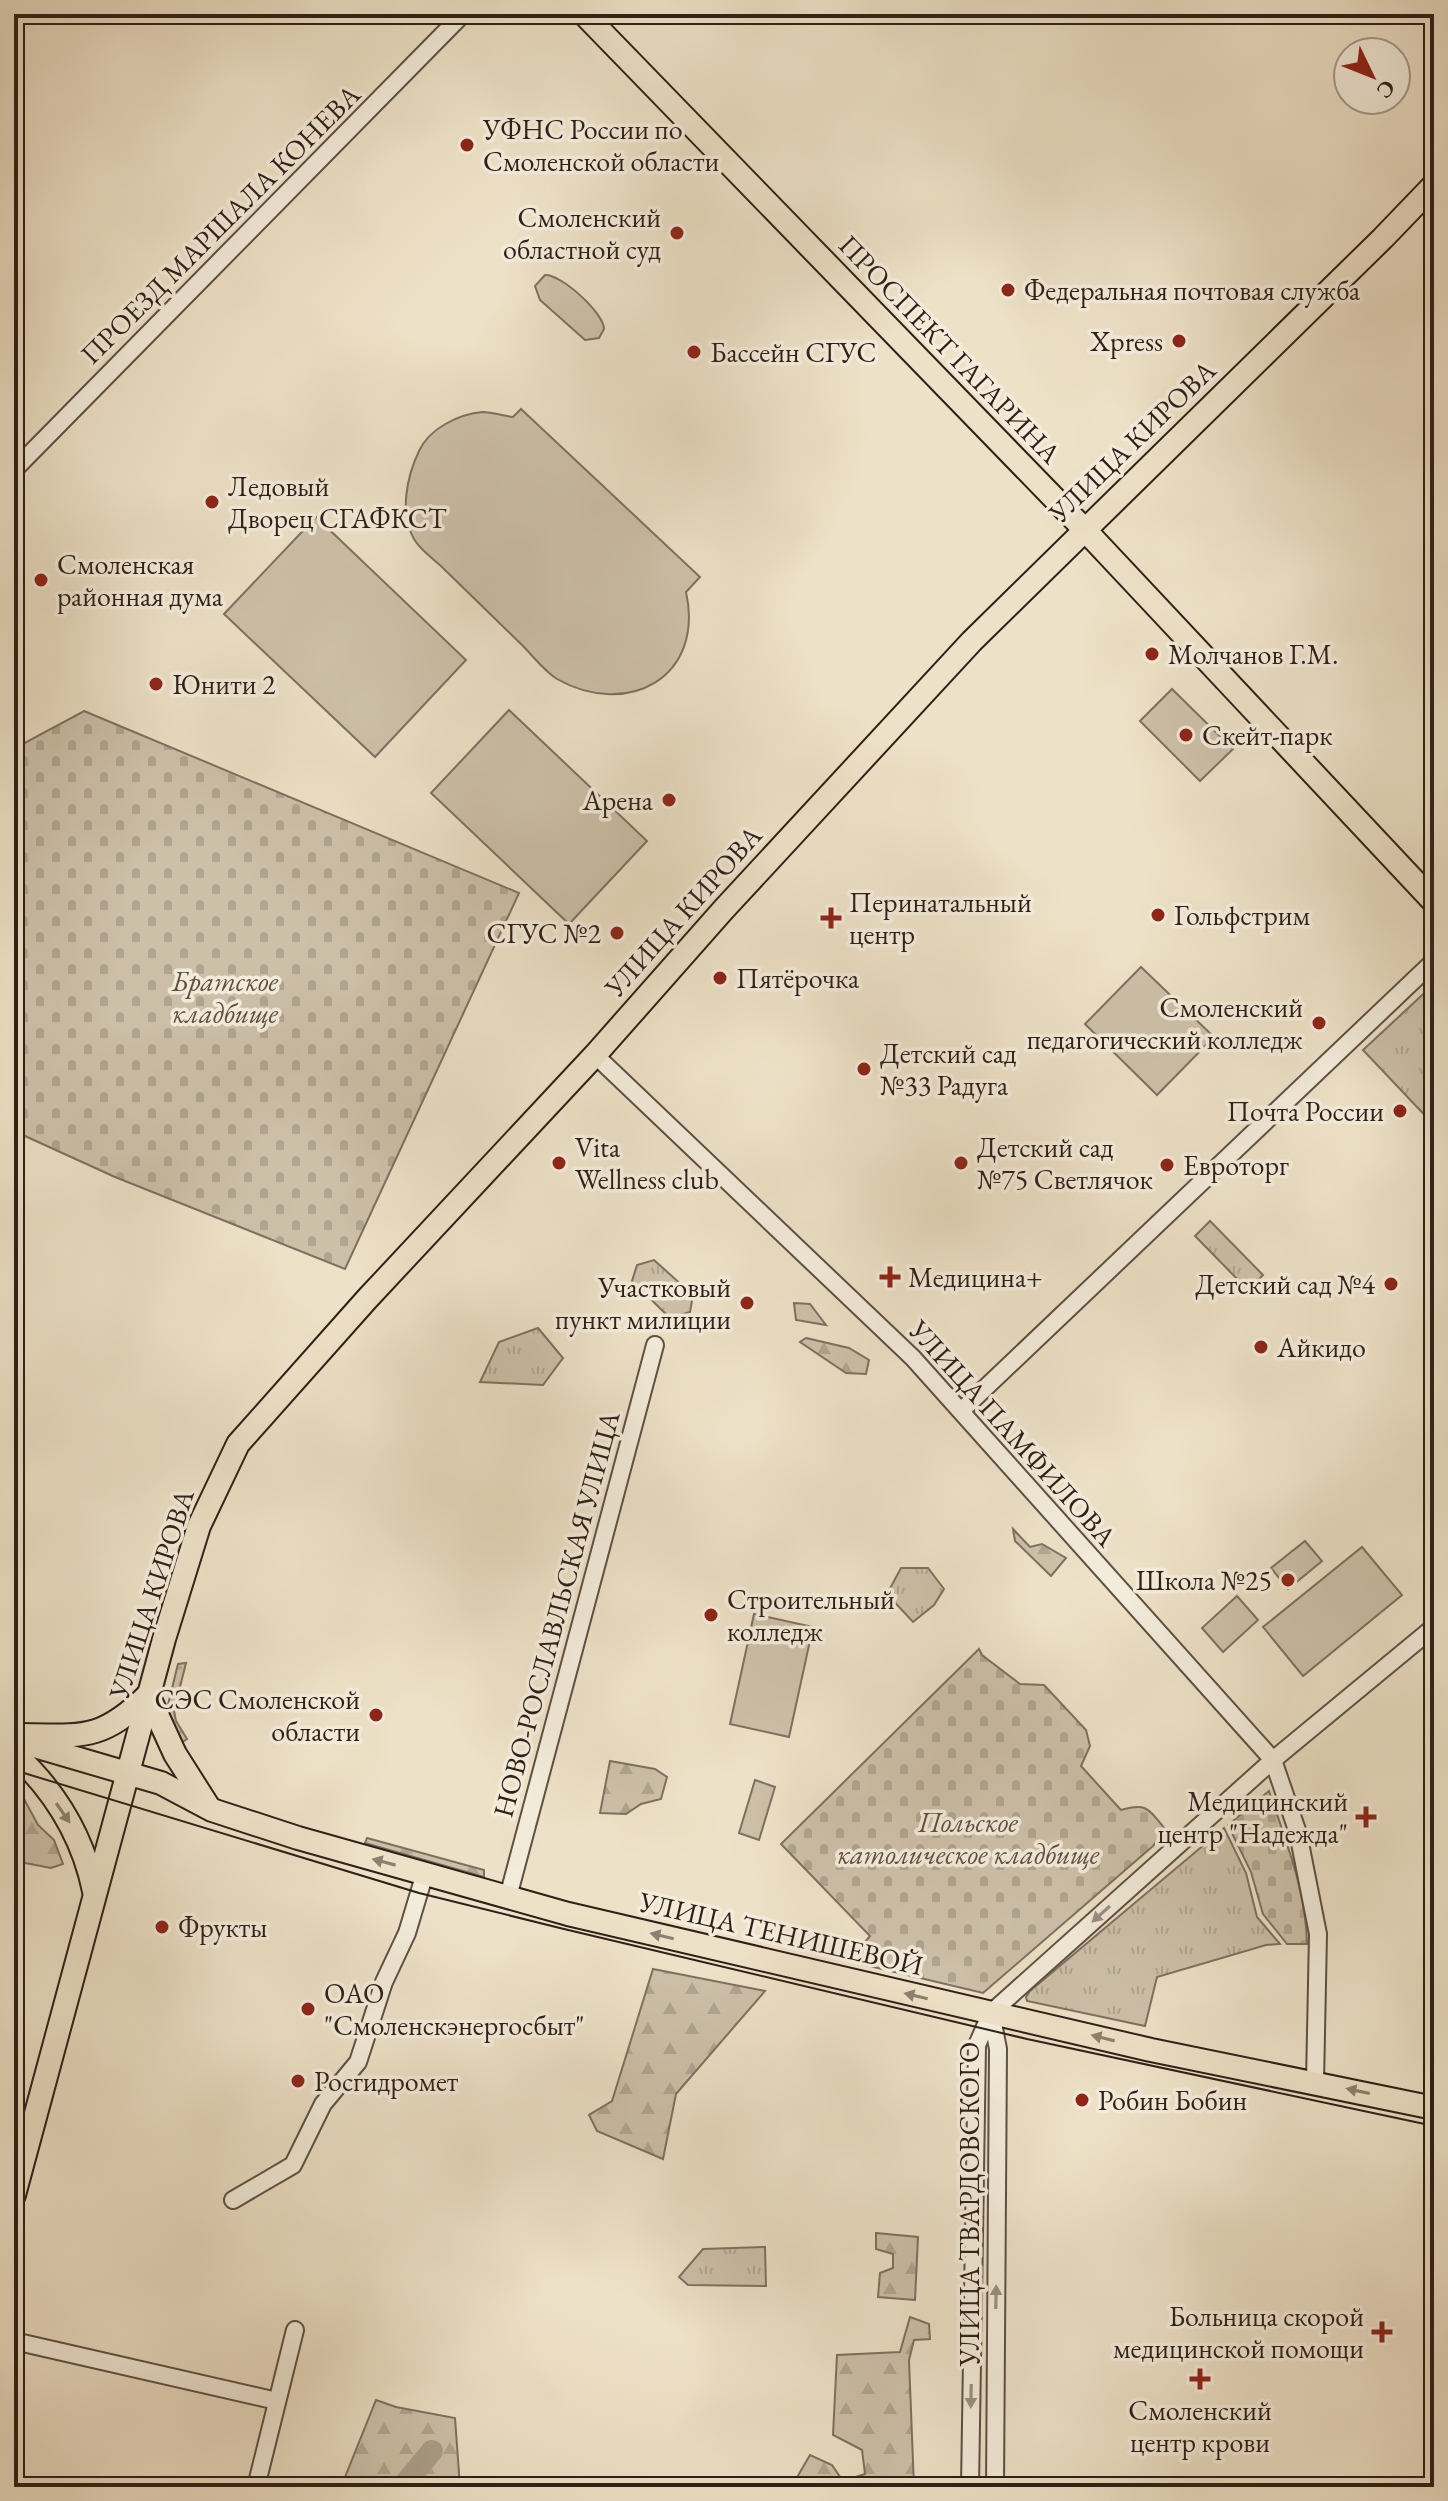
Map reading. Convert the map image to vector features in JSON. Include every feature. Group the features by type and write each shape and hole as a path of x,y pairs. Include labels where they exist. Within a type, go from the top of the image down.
{"main road":[{"name":"ПРОСПЕКТ ГАГАРИНА","path":"584,14 1085,530 1434,902"},
{"name":"УЛИЦА КИРОВА","path":"14,2195 148,1695 199,1526 238,1444 367,1299 595,1055 724,909 963,651 1434,185"},
{"path":"14,1738 79,1737 102,1730 125,1717 148,1695 180,1762 212,1810"},
{"name":"УЛИЦА ТЕНИШЕВОЙ","path":"14,1738 124,1781 161,1783 212,1810 298,1838 583,1917 1151,2050 1434,2108"},
{"path":"14,1753 33,1771 73,1826 90,1869 94,1892"}],"street":[{"name":"ПРОЕЗД МАРШАЛА КОНЕВА","path":"14,470 463,14"},
{"path":"961,1411 1434,961"},
{"name":"УЛИЦА ПАМФИЛОВА","path":"595,1055 913,1358 1273,1760"},
{"name":"НОВО-РОСЛАВЛЬСКАЯ УЛИЦА","path":"508,1897 655,1345"},
{"path":"991,2013 1273,1760 1434,1627"},
{"path":"1273,1760 1298,1833 1318,1934 1315,2082"},
{"path":"233,2200 293,2165 323,2104 358,2062 384,1982 407,1933 425,1873"},
{"name":"УЛИЦА ТВАРДОВСКОГО","path":"970,2487 977,2045 991,2013"},
{"name":"УЛИЦА ТВАРДОВСКОГО","path":"991,2013 998,2049 995,2487"},
{"path":"256,2487 295,2330"},
{"path":"972,2335 995,2337"},
{"path":"14,2341 277,2401"}],"green space":[{"path":"545,275 571,287 590,305 604,329 599,338 585,340 540,300 535,286"},
{"path":"521,409 700,577 686,592 689,622 684,647 672,667 655,682 634,691 610,694 584,690 557,679 424,551 409,529 406,495 411,472 419,451 430,436 445,424 464,416 483,412 513,417"},
{"path":"316,517 466,660 375,757 224,614"},
{"name":"Скейт-парк","path":"1172,689 1233,749 1200,781 1140,721"},
{"path":"509,710 647,841 569,924 431,793"},
{"name":"Братское кладбище","path":"84,711 519,893 345,1269 115,1177 14,1131 14,754 19,746"},
{"path":"1141,967 1214,1037 1157,1095 1085,1024"},
{"path":"1434,984 1434,1125 1363,1050"},
{"path":"1210,1221 1263,1275 1248,1290 1195,1236"},
{"path":"654,1260 693,1295 690,1312 670,1318 632,1281 637,1265"},
{"path":"794,1303 810,1304 826,1325 796,1320"},
{"path":"538,1328 563,1358 543,1385 480,1382 499,1342"},
{"path":"806,1338 849,1348 869,1360 866,1374 846,1373 800,1342"},
{"path":"1013,1529 1030,1547 1042,1544 1066,1558 1051,1576 1015,1541"},
{"path":"1305,1541 1322,1561 1288,1589 1271,1568"},
{"path":"1362,1547 1402,1595 1303,1676 1263,1627"},
{"path":"901,1568 928,1568 944,1589 934,1605 913,1622 887,1594"},
{"path":"1237,1596 1258,1620 1223,1652 1202,1628"},
{"path":"754,1614 813,1627 789,1737 730,1724"},
{"name":"Польское католическое кладбище","path":"979,1649 982,1655 1020,1684 1044,1685 1086,1730 1090,1746 1081,1766 1121,1810 1143,1808 1156,1817 1166,1830 1153,1846 983,1993 857,1963 852,1958 870,1936 781,1844"},
{"path":"186,1663 174,1711 187,1739 178,1745 165,1717 178,1664"},
{"path":"610,1761 655,1769 667,1777 661,1799 641,1804 626,1814 600,1813"},
{"path":"755,1780 775,1787 759,1840 739,1833"},
{"path":"1269,1791 1299,1885 1307,1944 1287,1944 1263,1914 1251,1872 1228,1825"},
{"path":"14,1794 23,1797 38,1825 54,1840 63,1864 51,1868 14,1861"},
{"path":"1224,1828 1246,1873 1257,1917 1280,1944 1266,1945 1157,1977 1145,2026 1027,2001 1030,1991"},
{"path":"367,1838 484,1870 484,1877 365,1843"},
{"path":"653,1969 765,1991 676,2094 663,2159 597,2131 589,2115 612,2101"},
{"path":"876,2233 918,2237 915,2300 878,2297 880,2273 893,2268 893,2254 876,2249"},
{"path":"765,2247 766,2286 688,2285 679,2277 703,2249"},
{"path":"910,2317 929,2324 930,2339 914,2340 909,2360 914,2487 795,2487 796,2479 810,2455 832,2465 843,2481 865,2474 862,2450 833,2435 837,2355 900,2352"},
{"path":"376,2400 455,2418 460,2487 341,2487"}],"waterway":[{"path":"402,2487 432,2451"}],"tram line":[{"path":"14,1770 419,1893 1027,2039 1434,2126"}],"place":[{"name":"УФНС России по Смоленской области","path":"467,145"},
{"name":"Смоленский областной суд","path":"677,233"},
{"name":"Федеральная почтовая служба","path":"1008,290"},
{"name":"Xpress","path":"1179,341"},
{"name":"Бассейн СГУС","path":"694,352"},
{"name":"Ледовый Дворец СГАФКСТ","path":"212,502"},
{"name":"Смоленская районная дума","path":"41,580"},
{"name":"Молчанов Г.М.","path":"1152,654"},
{"name":"Юнити 2","path":"156,684"},
{"name":"Скейт-парк","path":"1186,735"},
{"name":"Арена","path":"669,800"},
{"name":"Гольфстрим","path":"1158,915"},
{"name":"Перинатальный центр","path":"831,918"},
{"name":"СГУС №2","path":"617,933"},
{"name":"Пятёрочка","path":"720,978"},
{"name":"Смоленский педагогический колледж","path":"1319,1023"},
{"name":"Детский сад №33 Радуга","path":"864,1069"},
{"name":"Почта России","path":"1400,1111"},
{"name":"Vita Wellness club","path":"559,1163"},
{"name":"Детский сад №75 Светлячок","path":"961,1163"},
{"name":"Евроторг","path":"1167,1165"},
{"name":"Медицина+","path":"890,1277"},
{"name":"Детский сад №4","path":"1391,1284"},
{"name":"Участковый пункт милиции","path":"747,1303"},
{"name":"Айкидо","path":"1261,1347"},
{"name":"Школа №25","path":"1288,1580"},
{"name":"Строительный колледж","path":"711,1615"},
{"name":"СЭС Смоленской области","path":"376,1715"},
{"name":"Медицинский центр \"Надежда\"","path":"1366,1817"},
{"name":"Фрукты","path":"162,1927"},
{"name":"ОАО \"Смоленскэнергосбыт\"","path":"308,2009"},
{"name":"Росгидромет","path":"298,2081"},
{"name":"Робин Бобин","path":"1082,2100"},
{"name":"Больница скорой медицинской помощи","path":"1382,2332"},
{"name":"Смоленский центр крови","path":"1200,2379"}]}
